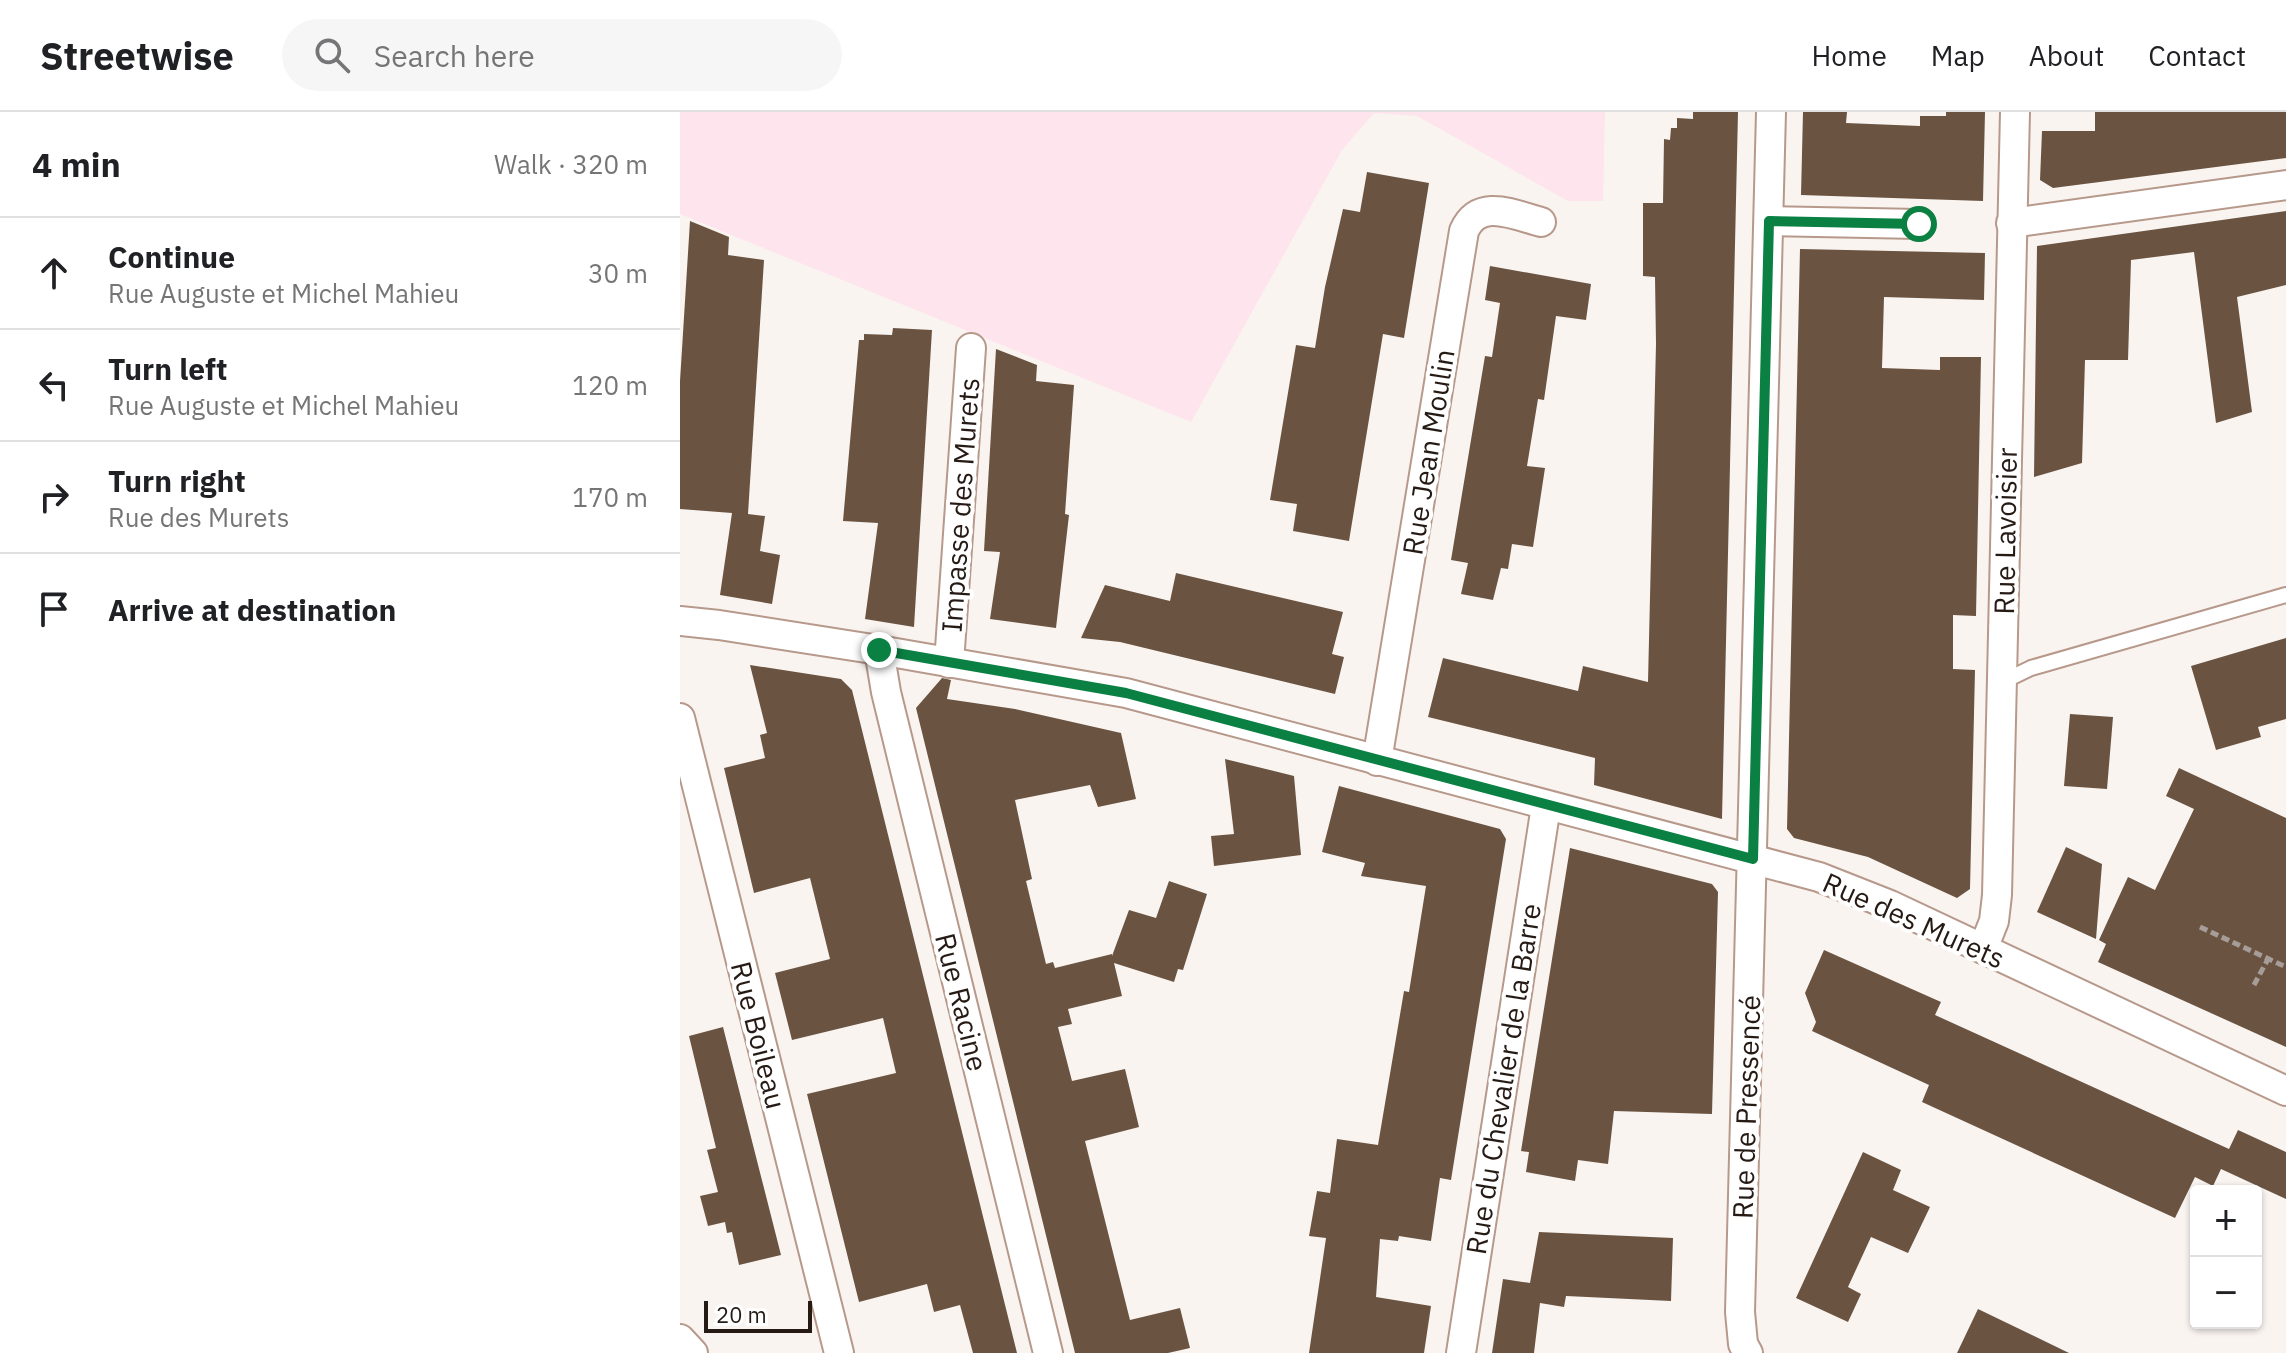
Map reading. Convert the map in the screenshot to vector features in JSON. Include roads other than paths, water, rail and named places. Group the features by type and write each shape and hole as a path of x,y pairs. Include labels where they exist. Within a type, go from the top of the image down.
{"street":[{"name":"Rue de Pressencé","path":"1748,1353 1743,1344 1740,1312 1771,112"},
{"name":"Rue Lavoisier","path":"1983,949 1994,921 1997,895 2015,112"},
{"path":"2011,223 2286,185"},
{"name":"Rue Jean Moulin","path":"1377,761 1464,231 1476,213 1486,210 1541,222"},
{"path":"1769,221 1919,224"},
{"name":"Impasse des Murets","path":"949,663 971,348"},
{"name":"Rue des Murets","path":"680,621 879,650 1126,693 1819,877 1869,895 2286,1091"},
{"name":"Rue Racine","path":"879,650 886,692 1048,1353"},
{"name":"Rue Boileau","path":"680,718 839,1353"},
{"name":"Rue du Chevalier de la Barre","path":"1461,1353 1546,806"},
{"path":"680,1339 693,1353"}],"lane":[{"path":"2002,682 2031,668 2286,595"}]}
